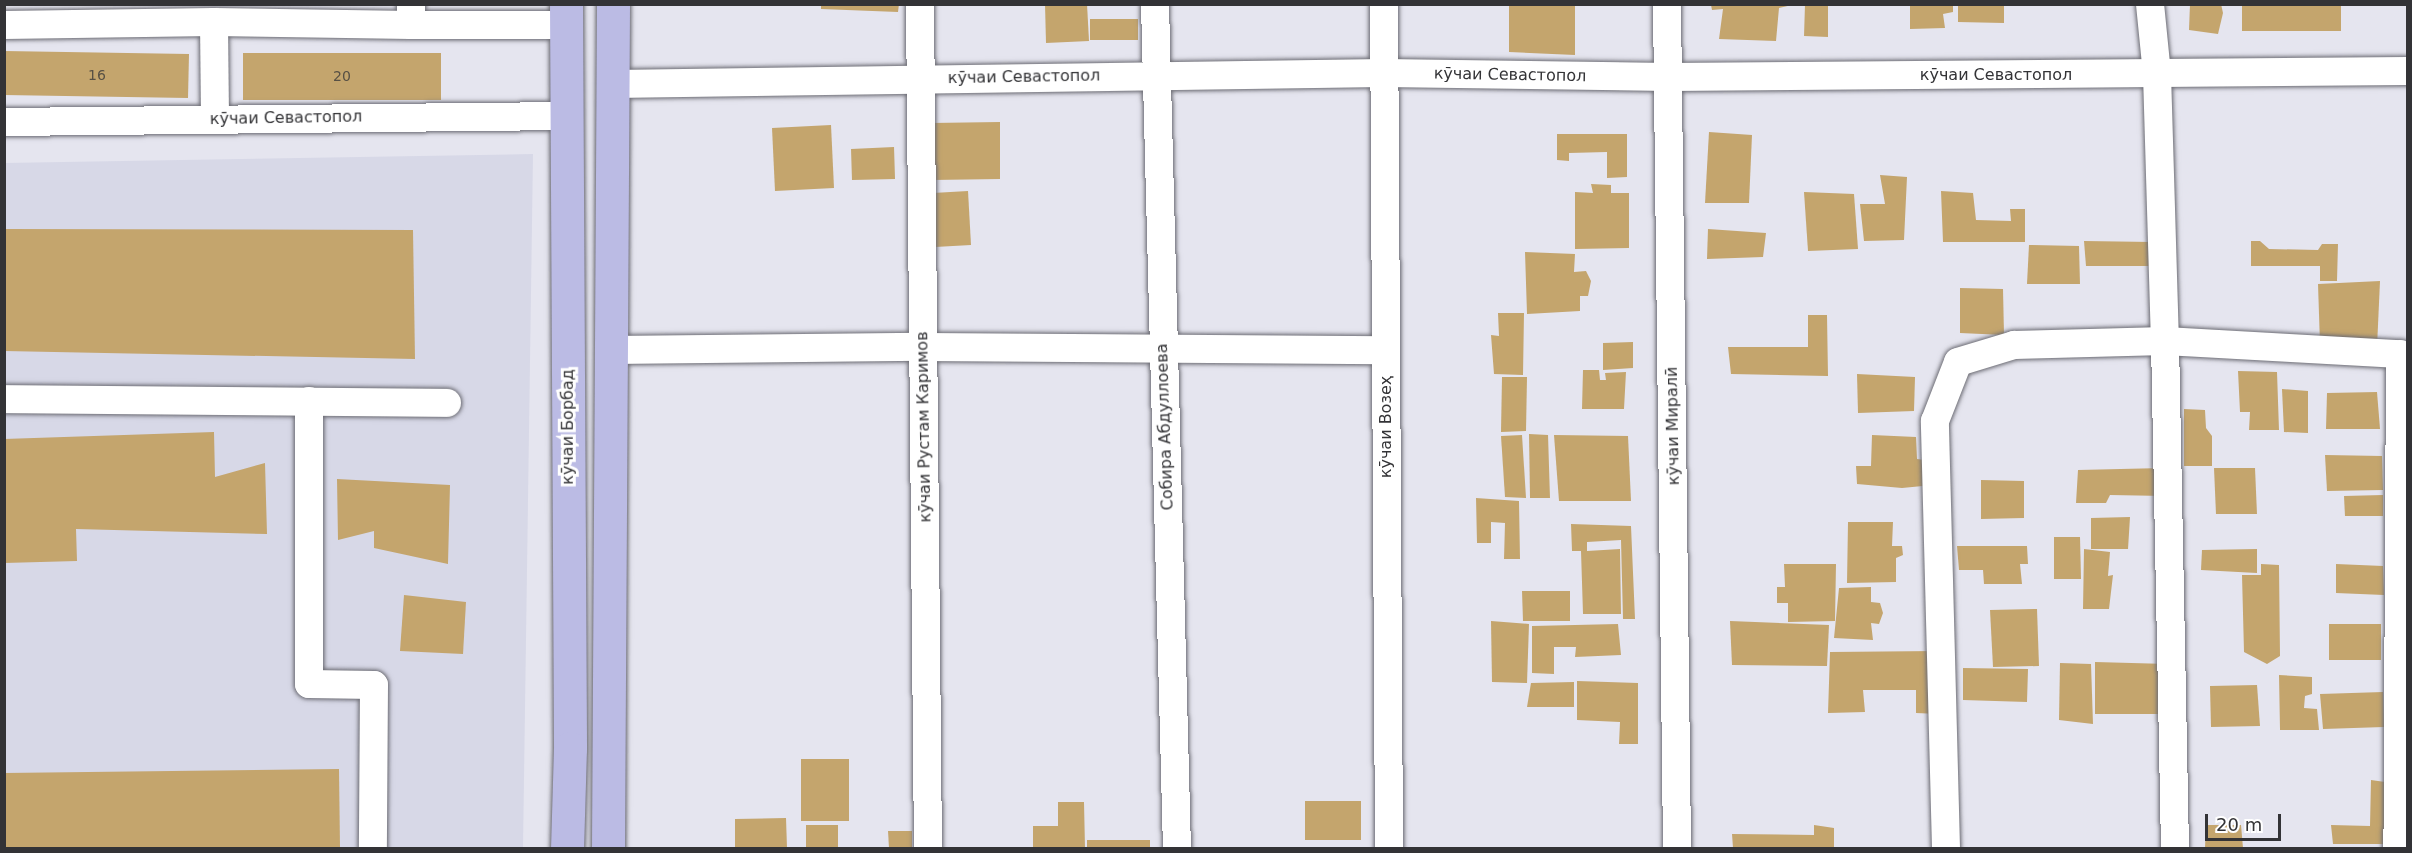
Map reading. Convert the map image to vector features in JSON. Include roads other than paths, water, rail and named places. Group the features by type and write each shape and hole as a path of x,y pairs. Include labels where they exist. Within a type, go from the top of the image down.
{"main road":[{"path":"608,849 613,4"},
{"name":"кӯчаи Борбад","path":"566,15 567,849"}],"street":[{"name":"кӯчаи Рустам Каримов","path":"920,4 928,849"},
{"name":"Собира Абдуллоева","path":"1155,4 1154,75 1177,849"},
{"name":"кӯчаи Возеҳ","path":"1384,4 1389,849"},
{"name":"кӯчаи Миралӣ","path":"1667,4 1677,849"},
{"path":"2150,4 2157,74 2166,341 2175,849"},
{"path":"4,25 214,22 411,15 566,15"},
{"path":"214,22 215,118"},
{"name":"кӯчаи Севастопол","path":"613,84 1384,73 1669,76 2408,71"},
{"name":"кӯчаи Севастопол","path":"4,122 567,116"},
{"path":"1946,849 1935,421 1958,362 2014,345 2166,341 2400,354 2402,811 2397,849"},
{"path":"611,350 1162,347 1386,350"},
{"path":"4,399 447,403"},
{"path":"309,402 309,684 374,685 373,849"}]}
